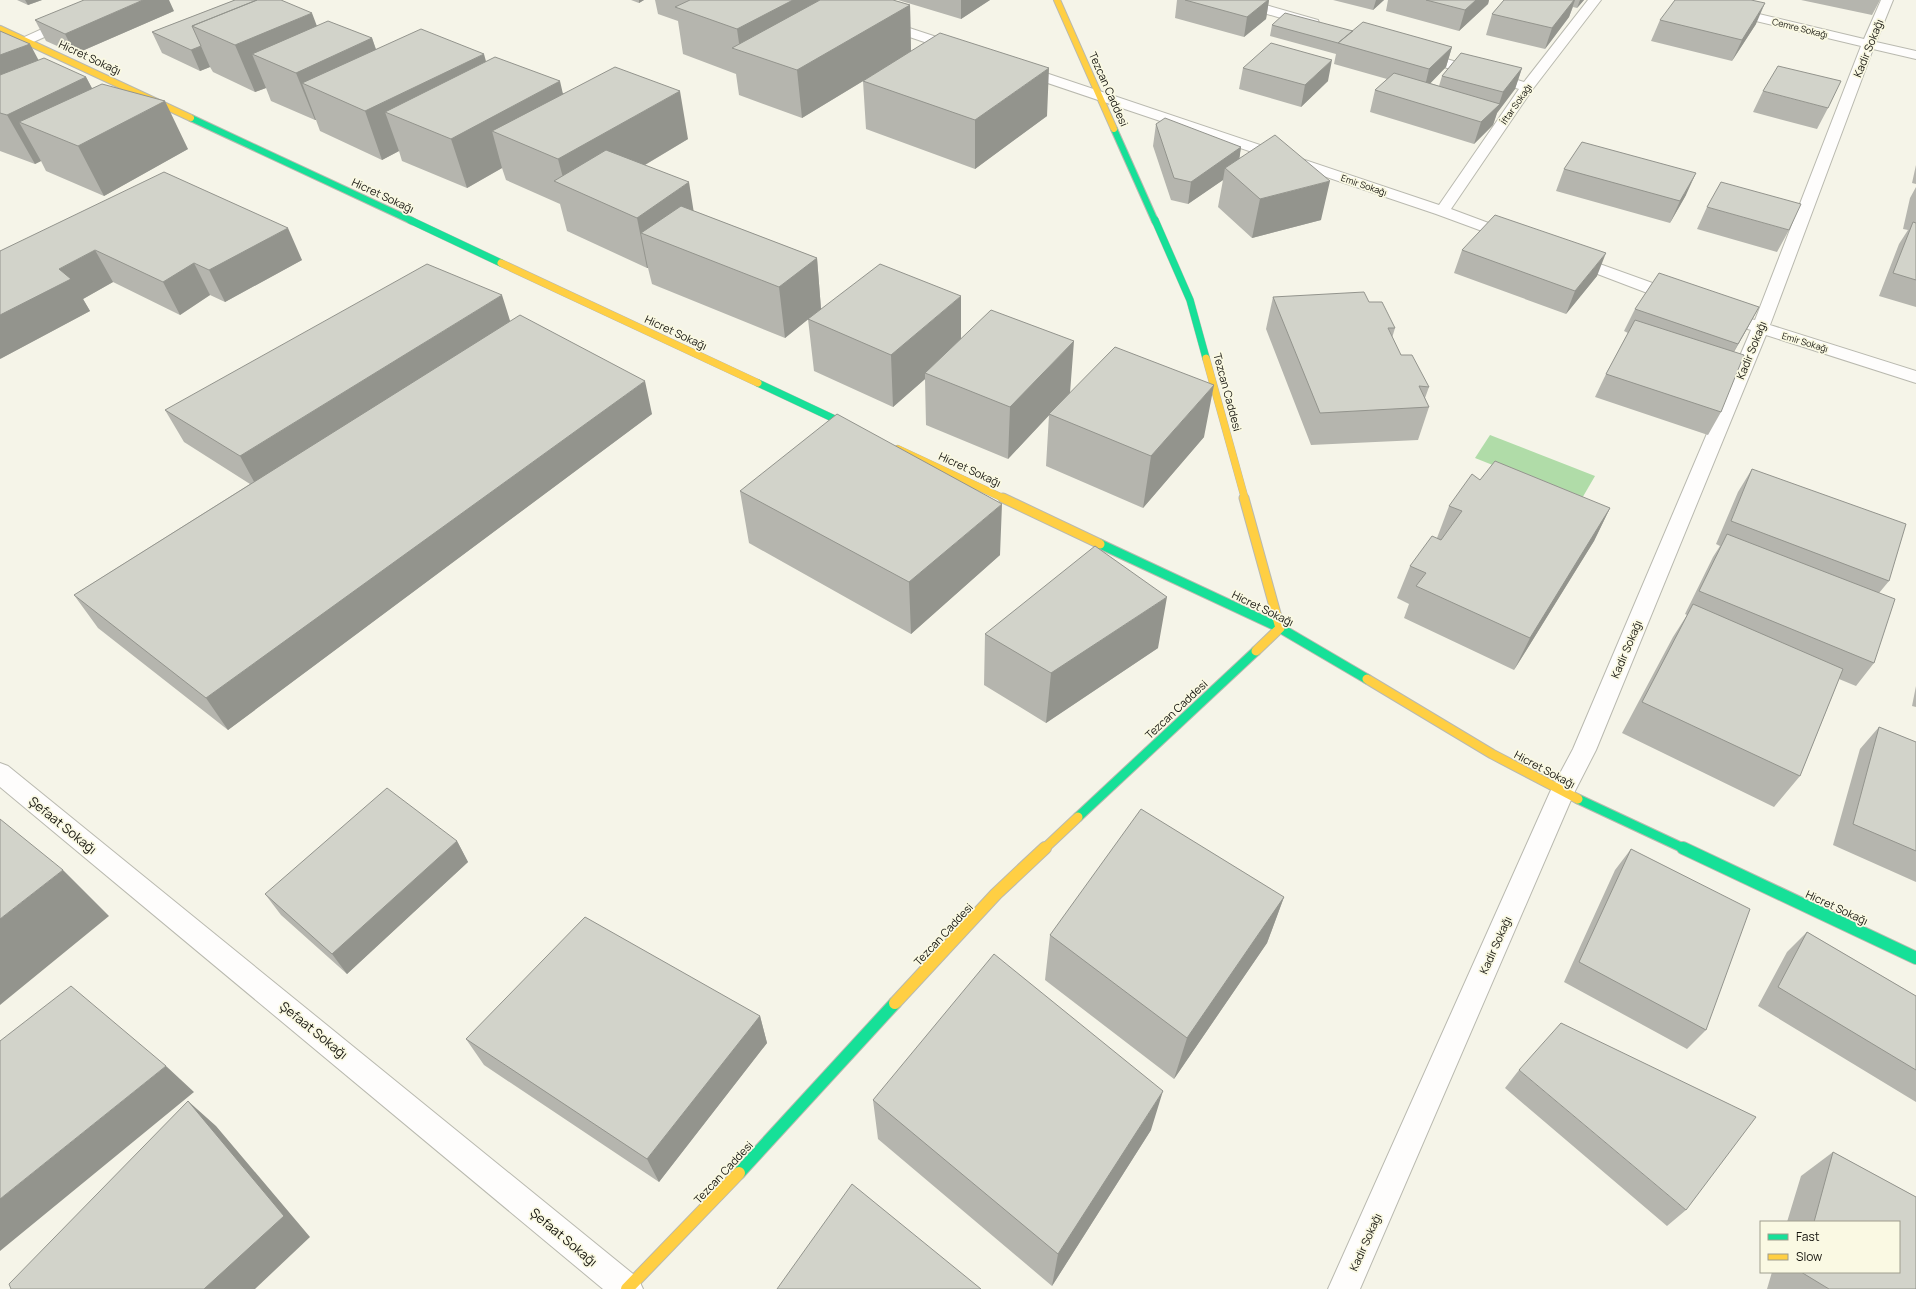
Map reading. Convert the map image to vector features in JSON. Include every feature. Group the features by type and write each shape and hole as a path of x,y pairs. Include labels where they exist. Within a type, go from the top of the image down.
{"street":[{"path":"0,53 116,0"},
{"name":"Tezcan Caddesi","path":"627,1289 726,1187 996,894 1280,628 1190,300 1057,0"},
{"path":"1234,0 1324,27"},
{"name":"İftar Sokağı","path":"1442,211 1526,87 1595,0"},
{"name":"Cemre Sokağı","path":"1684,0 1868,45 1916,55"},
{"name":"Kadir Sokağı","path":"1344,1289 1562,792 1584,750 1760,328 1868,45 1887,0"},
{"path":"871,20 970,52"},
{"name":"Hicret Sokağı","path":"0,28 867,435"},
{"path":"1407,52 1526,87"},
{"name":"Emir Sokağı","path":"1008,65 1442,211 1523,241"},
{"path":"1560,255 1694,304"},
{"name":"Emir Sokağı","path":"1731,317 1760,328 1916,377"},
{"name":"Hicret Sokağı","path":"889,445 1280,628 1492,754 1562,792 1916,958"},
{"name":"Şefaat Sokağı","path":"0,773 627,1289"}],"shaded area":[{"path":"1490,435 1595,476 1581,500 1475,458"}],"building":[{"path":"84,0 143,0 65,34 35,20"},
{"path":"235,0 257,0 192,26 201,46 191,50 152,32"},
{"path":"257,0 281,0 312,13 235,45 192,26"},
{"path":"690,0 793,0 737,29 675,7"},
{"path":"820,0 893,0 910,5 797,70 732,48"},
{"path":"1185,0 1268,0 1247,17"},
{"path":"1426,0 1476,0 1465,10"},
{"path":"1504,0 1574,0 1552,28 1492,14"},
{"path":"1675,0 1751,0 1765,3 1742,40 1660,20"},
{"path":"1285,13 1353,31 1338,43 1272,25"},
{"path":"328,21 372,38 296,73 252,54"},
{"path":"1363,22 1452,47 1429,69 1338,43"},
{"path":"421,29 484,54 365,111 302,83"},
{"path":"0,31 30,44 0,55"},
{"path":"940,33 1049,68 975,120 863,81"},
{"path":"1271,43 1332,60 1305,85 1243,68"},
{"path":"1461,53 1522,68 1503,92 1442,76"},
{"path":"495,57 560,81 451,139 385,112"},
{"path":"44,58 86,77 7,115 0,113 0,75"},
{"path":"1778,66 1841,81 1828,108 1763,91"},
{"path":"615,67 680,91 558,159 492,131"},
{"path":"1394,73 1500,104 1481,122 1375,90"},
{"path":"102,84 165,101 78,146 19,122"},
{"path":"1165,118 1241,147 1191,182 1174,178 1156,124"},
{"path":"1275,135 1330,181 1260,199 1225,168"},
{"path":"1582,142 1696,173 1680,201 1564,169"},
{"path":"606,150 689,182 637,218 554,181"},
{"path":"164,172 288,228 209,270 194,263 163,282 95,250 59,269 71,279 0,315 0,251"},
{"path":"1721,182 1801,204 1789,230 1707,207"},
{"path":"681,206 817,258 779,287 641,233"},
{"path":"1495,215 1606,253 1575,291 1462,250"},
{"path":"1913,222 1916,223 1916,280 1893,273"},
{"path":"427,264 502,295 240,456 165,410"},
{"path":"880,264 961,296 891,355 808,319"},
{"path":"1659,273 1759,307 1738,344 1635,309"},
{"path":"1364,292 1369,302 1382,302 1395,328 1388,328 1401,355 1412,355 1429,387 1419,386 1429,407 1320,413 1273,297"},
{"path":"991,310 1074,341 1010,407 925,373"},
{"path":"520,315 645,381 206,698 74,595"},
{"path":"1635,320 1744,355 1721,412 1606,374"},
{"path":"1115,347 1214,385 1151,456 1049,414"},
{"path":"837,414 1002,504 909,582 740,491"},
{"path":"1495,461 1610,508 1530,638 1416,586 1426,573 1410,566 1432,536 1441,540 1462,511 1449,506 1472,474 1480,480"},
{"path":"1752,469 1906,524 1889,581 1731,521"},
{"path":"1727,534 1895,599 1874,663 1699,591"},
{"path":"1095,546 1167,597 1051,673 985,634"},
{"path":"1693,604 1843,669 1800,776 1642,702"},
{"path":"1879,727 1916,742 1916,851 1853,824"},
{"path":"387,788 457,841 332,954 265,894"},
{"path":"1141,809 1284,897 1187,1038 1050,935"},
{"path":"0,819 63,870 0,919"},
{"path":"1631,849 1750,909 1706,1030 1579,962"},
{"path":"585,917 760,1016 647,1159 466,1039"},
{"path":"1807,932 1916,996 1916,1070 1778,987"},
{"path":"994,954 1163,1091 1058,1254 873,1100"},
{"path":"71,986 166,1066 0,1199 0,1041"},
{"path":"1561,1023 1756,1117 1686,1210 1519,1070"},
{"path":"188,1101 284,1216 204,1289 11,1289 9,1284"},
{"path":"1833,1152 1916,1197 1916,1289 1829,1289 1803,1273 1900,1273 1900,1221 1814,1221"},
{"path":"852,1184 981,1289 777,1289"}],"traffic: fast":[{"path":"191,118 501,263"},
{"path":"1114,129 1190,300 1206,358"},
{"path":"758,383 858,430"},
{"path":"1100,544 1280,628 1367,679"},
{"path":"1078,817 1256,651"},
{"path":"1578,799 1916,958"},
{"path":"739,1173 895,1003"}],"traffic: slow":[{"path":"1057,0 1114,129"},
{"path":"0,29 191,118"},
{"path":"501,263 758,383"},
{"path":"1206,358 1280,628 1256,651"},
{"path":"898,449 1100,544"},
{"path":"1367,679 1492,754 1578,799"},
{"path":"895,1003 996,894 1078,817"},
{"path":"627,1289 739,1173"}]}
